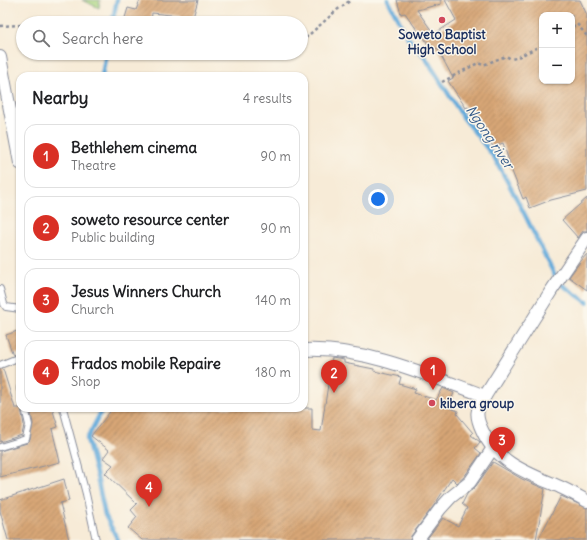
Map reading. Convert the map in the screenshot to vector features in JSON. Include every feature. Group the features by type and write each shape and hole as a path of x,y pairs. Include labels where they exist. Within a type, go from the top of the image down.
{"street":[{"path":"0,57 16,143"},
{"path":"587,238 551,291 484,396 479,405 476,417 484,436 501,456 522,470 587,501"},
{"path":"308,350 324,349 388,361 484,396"},
{"path":"417,540 440,509 451,497 470,482 493,448"}],"lane":[{"path":"0,289 6,308 16,309"},
{"path":"0,365 16,359"},
{"path":"0,446 26,439 29,425 25,412"},
{"path":"63,412 86,494 96,540"}],"path":[{"path":"308,36 337,10 351,0"},
{"path":"575,25 577,24 587,36"},
{"path":"0,26 16,25"},
{"path":"442,82 478,63 483,65 502,59 506,56 511,59 516,58 539,46"}],"green space":[{"path":"82,0 100,0 99,8 84,1"}],"building":[{"path":"140,0 198,0 193,16 152,13 152,16 126,16 128,8 136,10"},
{"path":"397,0 441,0 441,4 417,10 434,34 456,20 445,0 580,0 587,15 587,191 551,200 530,208 526,197 523,199 509,164 503,143 493,147 480,120 475,122 468,107 466,108 448,81 453,78 437,48 432,51 423,36 422,37 405,13 401,14"},
{"path":"587,198 587,231 583,231 578,238 562,220"},
{"path":"587,254 587,290 569,277"},
{"path":"16,331 16,354 13,355 6,335"},
{"path":"332,358 344,360 344,363 374,369 374,371 401,377 399,384 416,389 414,393 436,400 443,388 454,393 448,407 458,411 457,414 473,433 471,435 480,442 475,448 481,453 464,477 457,483 452,478 411,536 410,540 142,540 128,528 137,517 131,510 137,504 105,473 113,465 103,458 109,450 91,436 110,412 308,412 308,408 312,408 312,430 321,431"},
{"path":"0,369 3,369 16,412 22,412 24,425 22,435 0,442"},
{"path":"31,412 53,412 58,427 52,429 60,462 0,477 0,451 27,443 30,440 33,424"},
{"path":"493,462 522,479 545,489 536,540 426,540 443,518 458,526 467,508 462,504 467,494 476,486"},
{"path":"64,479 69,501 60,503 69,540 8,540 0,511 0,500"},
{"path":"561,496 587,508 587,540 538,540"}],"waterway":[{"path":"114,16 117,0"},
{"name":"Ngong river","path":"388,0 408,38 425,57 463,117 494,157 520,205 558,282 587,302"},
{"path":"103,72 105,60"},
{"path":"101,412 87,439 105,515 118,540"}],"place":[{"name":"Soweto Baptist High School","path":"442,20"},
{"name":"Bethlehem cinema","path":"433,390"},
{"name":"soweto resource center","path":"334,393"},
{"name":"kibera group","path":"432,403"},
{"name":"Jesus Winners Church","path":"502,460"},
{"name":"Frados mobile Repaire","path":"149,507"}]}
